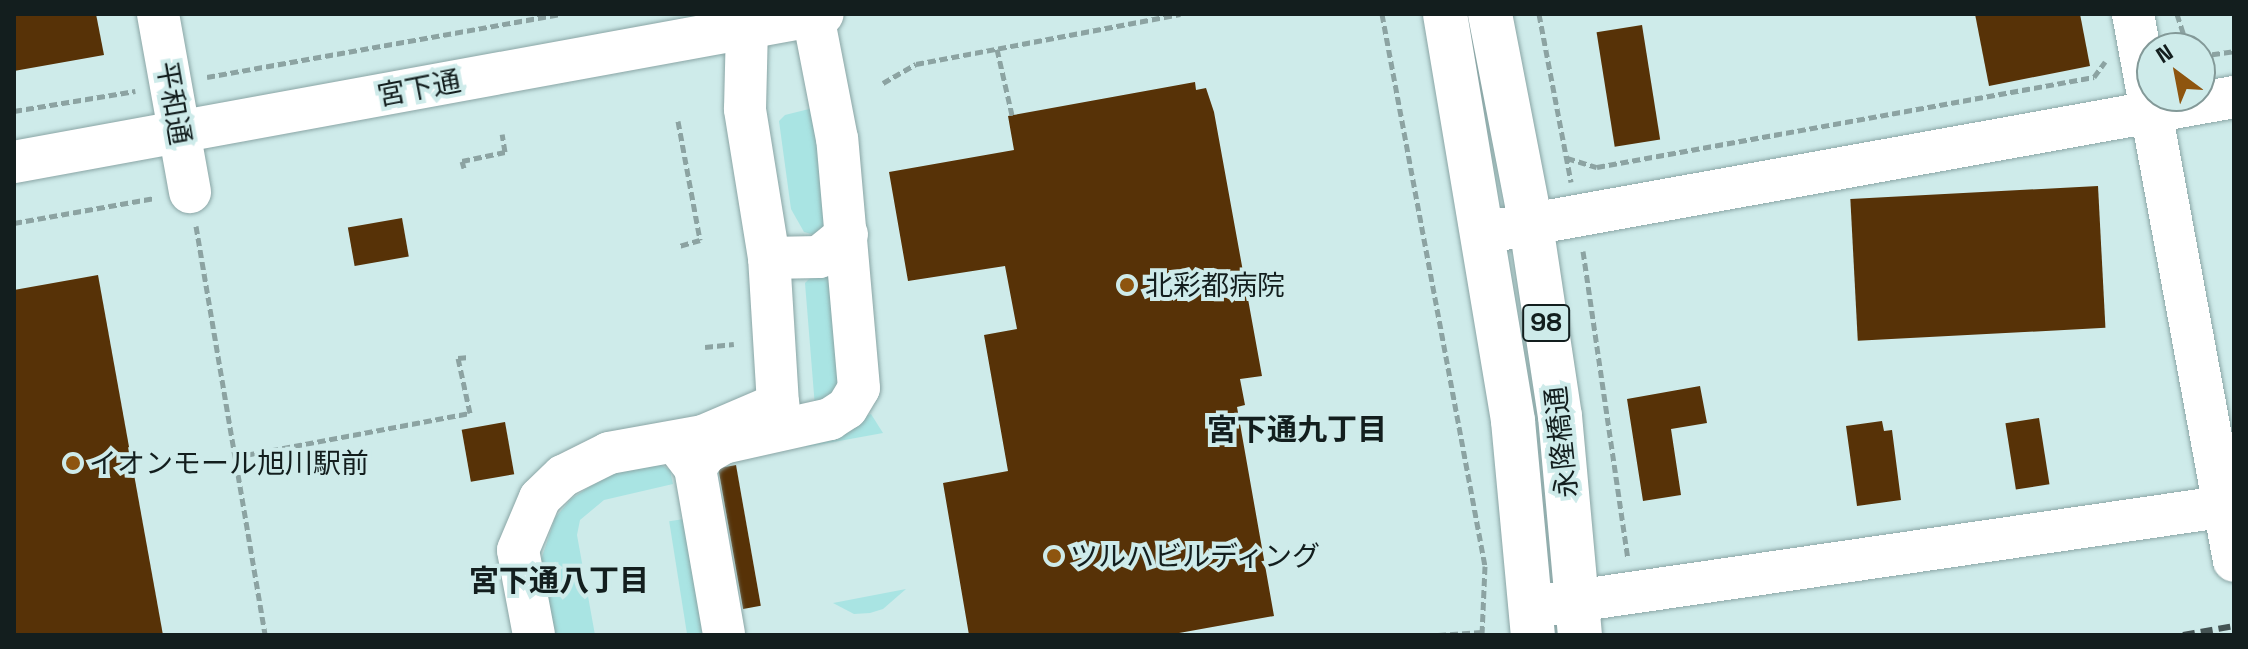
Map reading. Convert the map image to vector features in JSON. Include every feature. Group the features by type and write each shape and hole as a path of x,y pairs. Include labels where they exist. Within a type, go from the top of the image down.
{"main road":[{"name":"永隆橋通","path":"1445,14 1513,421 1533,621"},
{"name":"永隆橋通","path":"1490,14 1531,225 1560,416 1579,618"}],"street":[{"name":"平和通","path":"158,14 190,192"},
{"path":"534,635 518,550 540,498 563,476 609,453 684,455 822,423 853,400 860,380 849,318 847,234 837,139 817,15"},
{"name":"宮下通","path":"14,162 179,133 746,20 817,15"},
{"path":"684,455 703,436 778,404 769,258 745,109 746,20"},
{"path":"1482,233 2150,112 2229,506 2234,561"},
{"path":"769,258 819,257 847,234"},
{"path":"684,455 724,635"},
{"path":"1533,621 1579,618 1632,592 2229,506"}],"path":[{"path":"14,111 560,14"},
{"path":"883,83 916,64 1180,14"},
{"path":"1382,14 1485,566 1482,633 1438,635"},
{"path":"1539,14 1573,195"},
{"path":"1567,158 1597,167 2094,77 2106,61 2103,45"},
{"path":"997,49 1012,115"},
{"path":"678,121 700,240 679,246"},
{"path":"464,168 462,161 505,152 502,134"},
{"path":"14,223 190,192 265,635"},
{"path":"1581,237 1632,592"},
{"path":"705,347 734,344"},
{"path":"235,457 470,413 458,358 469,357"}],"shaded area":[{"path":"813,108 833,223 815,235 804,232 791,209 779,121 785,115"},
{"path":"819,269 832,276 846,382 815,407 805,283"},
{"path":"871,414 883,433 806,447 806,441"},
{"path":"661,465 670,470 673,484 604,500 580,520 577,535 595,635 550,635 539,566 555,518 571,499 614,471"},
{"path":"684,519 702,635 687,635 669,521"},
{"path":"906,589 883,609 870,613 854,614 833,603"}],"building":[{"path":"14,14 96,14 104,55 14,71"},
{"path":"1975,14 2080,14 2090,66 1989,86"},
{"path":"1642,25 1660,140 1615,147 1597,32"},
{"path":"1195,82 1196,90 1206,88 1214,112 1262,376 1240,379 1245,405 1237,407 1274,616 1168,635 969,635 943,483 1008,471 984,335 1017,329 1005,266 908,281 889,172 1014,150 1008,116"},
{"path":"2098,186 2105,328 1858,341 1850,199"},
{"path":"402,218 409,256 355,266 348,228"},
{"name":"イオンモール旭川駅前","path":"98,275 163,635 14,635 14,290"},
{"path":"1700,386 1707,423 1671,429 1681,495 1643,501 1627,399"},
{"path":"2039,418 2049,484 2016,489 2005,423"},
{"path":"1882,421 1884,431 1892,430 1901,500 1857,506 1846,426"},
{"path":"505,422 514,474 471,482 462,430"},
{"path":"736,465 761,606 743,609 718,468"}],"railway":[{"path":"2183,635 2234,626"}],"place":[{"name":"北彩都病院","path":"1127,285"},
{"name":"イオンモール旭川駅前","path":"73,463"},
{"name":"ツルハビルディング","path":"1054,556"}],"district":[{"name":"宮下通九丁目","path":"1297,430"},
{"name":"宮下通八丁目","path":"559,581"}]}
